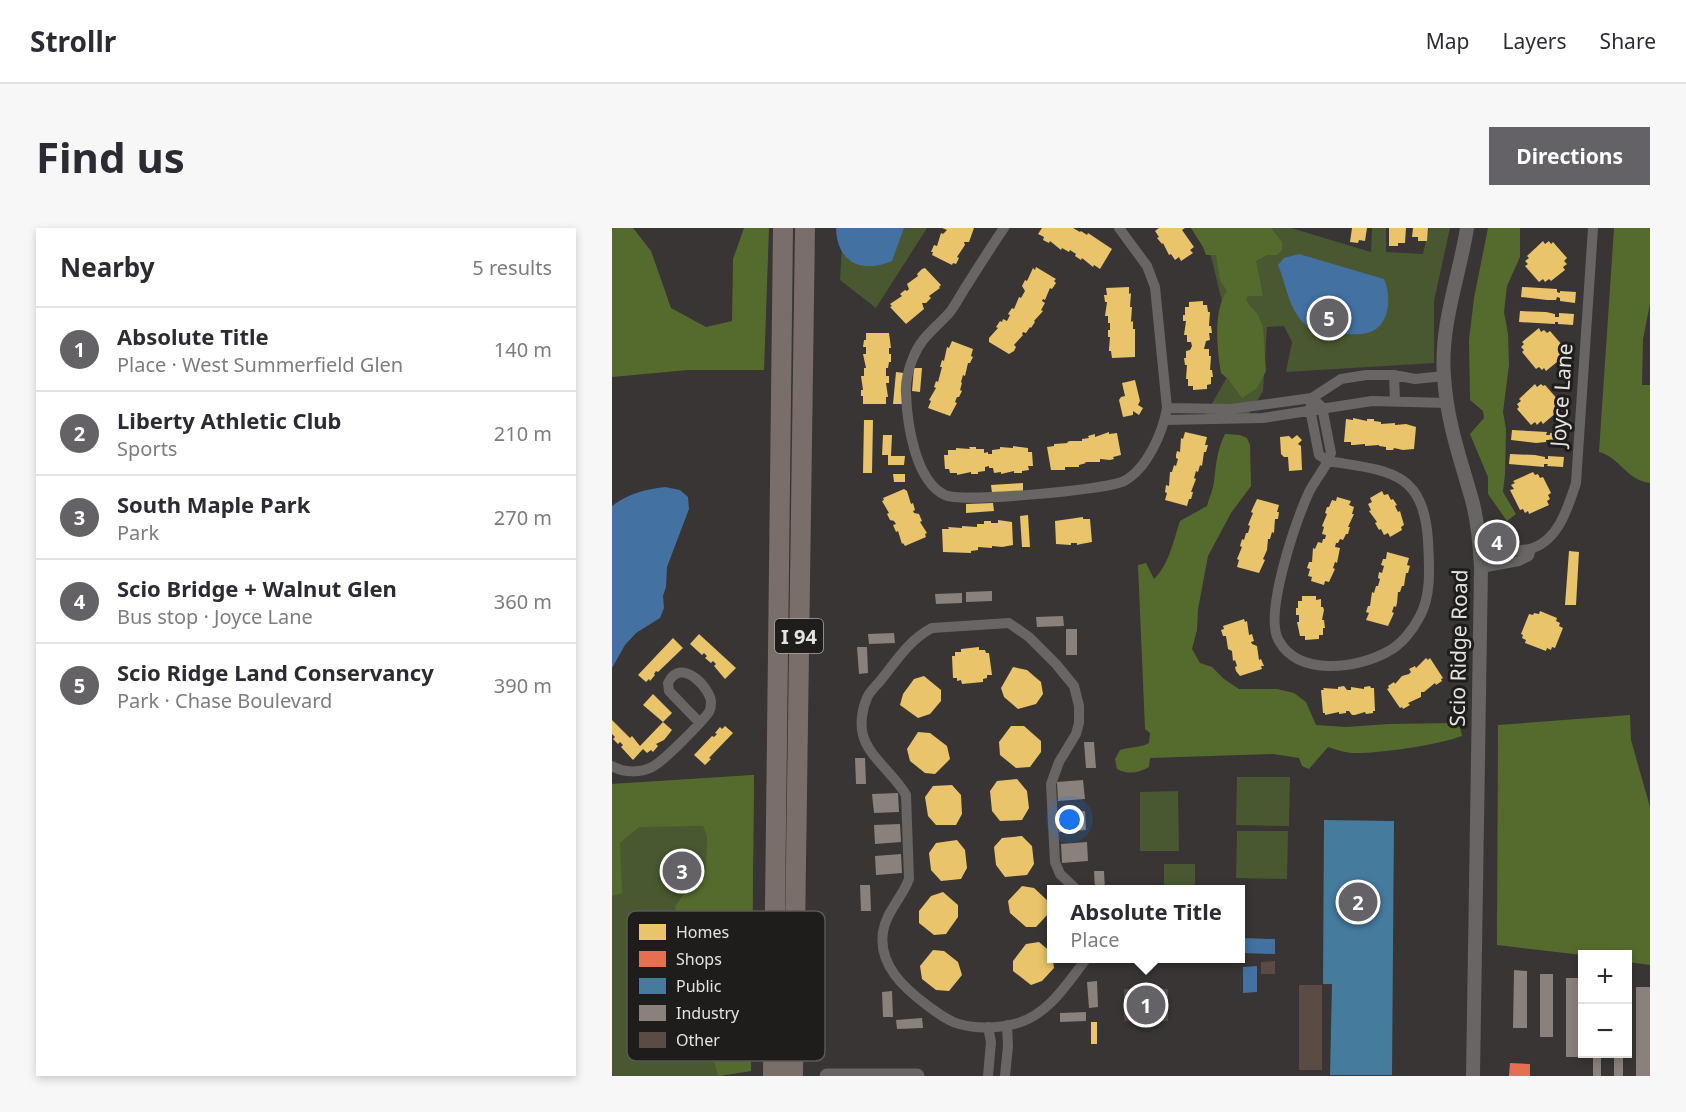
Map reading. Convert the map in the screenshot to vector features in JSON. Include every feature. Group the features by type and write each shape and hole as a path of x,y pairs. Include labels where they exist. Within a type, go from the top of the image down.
{"highway":[{"name":"I 94","path":"775,911 783,228"},
{"name":"I 94","path":"795,911 805,228"},
{"name":"I 94","path":"773,1061 773,1076"},
{"name":"I 94","path":"793,1061 793,1076"}],"main road":[{"path":"827,1076 917,1076"}],"street":[{"path":"1004,228 950,312 928,332 913,357 905,391 909,423 921,470 929,483 946,496 1030,495 1111,486 1125,480 1135,472 1154,448 1166,414 1155,286 1148,266 1119,228"},
{"name":"Scio Ridge Road","path":"1467,228 1449,308 1444,341 1444,376 1451,432 1473,502 1481,568 1473,1076"},
{"name":"Joyce Lane","path":"1481,568 1519,561 1529,556 1531,549 1550,537 1562,520 1576,483 1593,228"},
{"path":"1166,414 1231,414 1263,418 1311,403 1341,379 1366,375 1394,375 1415,379 1444,376"},
{"path":"1394,375 1395,401"},
{"path":"1311,403 1322,407 1372,401 1447,403"},
{"path":"1311,403 1320,455 1328,461 1376,469 1401,477 1412,487 1421,503 1427,526 1430,581 1422,614 1406,637 1388,652 1371,659 1329,665 1306,663 1290,655 1278,640 1274,620 1283,570 1300,514 1310,490 1328,461 1330,453 1322,407"},
{"path":"1480,549 1531,549"},
{"path":"1071,885 1059,874 1055,862 1051,784 1059,762 1076,734 1079,723 1079,706 1074,686 1064,672 1029,637 1009,623 932,628 923,633 909,645 867,697 862,716 863,736 906,795 909,879 888,915 883,933 884,952 890,968 904,988 945,1019 958,1024 988,1027 1019,1022 1039,1012 1054,1000 1083,963"},
{"path":"612,766 619,770 629,771 655,766 699,722 711,707 710,694 689,673 682,671 670,678 669,691 699,722"},
{"path":"1005,1076 1008,1046 1007,1025"},
{"path":"988,1027 991,1042 988,1076"}],"green space":[{"path":"612,228 633,228 651,251 671,308 706,327 732,321 733,259 744,228 769,228 764,370 688,370 612,377"},
{"path":"843,228 927,228 876,308 840,280"},
{"path":"1191,228 1271,228 1282,242 1282,250 1277,255 1267,255 1256,261 1263,296 1248,296 1246,299 1257,313 1263,327 1266,371 1257,388 1242,398 1221,373 1217,342 1218,319 1227,291 1220,280 1216,255 1206,255"},
{"path":"1198,228 1291,228 1371,252 1372,228 1386,228 1386,252 1423,254 1429,228 1450,228 1434,301 1434,363 1286,372 1292,342 1284,326 1267,327 1263,391 1246,419 1205,416 1227,377 1224,310 1208,244"},
{"path":"1488,228 1520,228 1520,257 1507,286 1504,312 1508,334 1509,365 1503,412 1506,429 1503,492 1516,514 1507,521 1488,494 1488,477 1470,434 1484,418 1483,411 1470,400 1469,340 1474,298"},
{"path":"1614,228 1650,228 1650,304 1643,339 1642,385 1650,385 1650,483 1635,478 1613,459 1599,452"},
{"path":"1225,434 1247,438 1250,445 1251,486 1231,513 1208,556 1192,649 1200,663 1212,667 1239,689 1277,689 1294,693 1306,702 1316,725 1346,727 1452,723 1460,727 1462,736 1423,746 1376,752 1351,753 1328,747 1309,769 1302,766 1299,758 1273,754 1150,758 1149,767 1141,771 1129,773 1117,769 1115,759 1120,750 1149,743 1150,733 1145,729 1138,565 1146,563 1154,579 1164,567 1180,521 1207,506"},
{"path":"1630,715 1631,740 1650,807 1650,965 1632,963 1632,950 1578,950 1578,955 1497,945 1498,725"},
{"path":"754,775 753,911 627,911 627,1061 751,1061 751,1071 720,1076 612,1076 612,784"},
{"path":"754,775 753,911 676,911 675,907 689,886 706,870 707,837 703,826 639,827 620,843 622,893 612,896 612,784"},
{"path":"1237,777 1290,777 1289,826 1236,825"},
{"path":"1178,791 1179,851 1140,851 1140,792"},
{"path":"1237,831 1288,831 1287,879 1236,878"},
{"path":"1164,864 1195,864 1195,885 1164,885"},
{"path":"714,1061 751,1061 751,1071 718,1076"}],"water":[{"path":"836,228 904,228 892,261 881,265 861,266 846,257 841,250"},
{"path":"1299,254 1384,279 1388,302 1385,318 1380,325 1375,330 1358,334 1325,334 1308,327 1297,314 1289,299 1278,265 1284,258"},
{"path":"665,487 680,490 688,497 689,509 667,567 663,596 664,608 660,618 636,633 625,645 612,668 612,506 637,493"},
{"path":"1245,938 1275,939 1275,954 1245,953"},
{"path":"1257,966 1257,992 1243,993 1243,967"}],"building: Homes":[{"path":"942,228 974,228 969,242 964,242 965,245 957,257 959,258 956,264 952,265 932,255 933,252 931,252 934,245 937,246 941,233 947,230"},
{"path":"1042,228 1073,228 1087,235 1088,233 1112,249 1100,269 1094,265 1093,267 1082,258 1081,260 1075,256 1076,254 1070,250 1069,252 1062,248 1061,250 1050,241 1049,243 1043,240 1044,237 1038,234"},
{"path":"1159,228 1185,228 1182,230 1194,247 1190,250 1193,253 1181,261 1179,257 1175,260 1157,238 1159,237 1155,231"},
{"path":"1352,228 1367,228 1365,241 1350,242"},
{"path":"1389,228 1406,228 1405,243 1389,246"},
{"path":"1413,228 1428,228 1427,241 1418,241 1418,237 1412,237"},
{"path":"1543,241 1545,244 1549,241 1551,244 1553,242 1567,258 1564,261 1567,264 1563,267 1565,270 1551,281 1549,279 1545,282 1543,279 1539,282 1525,266 1528,264 1525,261 1529,258 1527,256"},
{"path":"1036,267 1056,279 1054,281 1056,283 1042,301 1045,303 1041,310 1043,311 1031,328 1026,333 1023,332 1014,345 1016,347 1014,351 1009,354 989,342 989,338 998,328 996,327 1000,321 1002,322 1003,319 1007,321 1010,315 1008,314 1012,308 1014,309 1019,297 1021,298 1025,291 1022,286 1025,280 1027,281 1033,268 1035,270"},
{"path":"925,268 941,285 940,288 929,296 931,298 926,303 922,303 924,309 906,324 890,307 892,306 890,304 909,289 907,284"},
{"path":"1129,287 1130,307 1132,307 1131,322 1133,321 1133,329 1135,329 1135,357 1112,358 1111,351 1109,351 1110,337 1108,337 1110,323 1108,323 1108,316 1105,316 1107,302 1105,302 1104,295 1107,295 1106,288"},
{"path":"1522,287 1557,289 1560,293 1560,291 1576,292 1575,303 1560,301 1557,297 1556,300 1547,300 1521,297"},
{"path":"1203,301 1203,305 1207,305 1208,312 1210,312 1209,326 1211,326 1212,333 1209,333 1210,340 1206,341 1204,349 1209,349 1210,370 1212,370 1213,377 1207,389 1193,390 1193,386 1188,386 1188,379 1186,379 1187,365 1185,365 1184,358 1186,358 1186,351 1192,346 1191,342 1187,342 1187,335 1184,335 1186,321 1183,321 1183,315 1185,315 1185,307 1189,307 1189,302"},
{"path":"1520,311 1546,312 1555,314 1555,317 1559,317 1559,313 1574,314 1573,325 1558,324 1558,322 1555,324 1519,322"},
{"path":"1539,328 1541,332 1550,331 1562,345 1559,347 1563,357 1546,371 1539,367 1536,369 1522,352 1524,350 1521,347 1524,344 1522,342"},
{"path":"866,333 889,333 891,362 886,368 889,383 886,383 888,397 886,397 886,404 863,404 861,376 864,376 864,368 866,368 863,354 866,354 866,347 863,347"},
{"path":"952,341 973,349 971,356 973,357 968,363 965,376 963,375 960,390 962,391 957,397 955,402 957,403 950,416 928,408 931,401 929,400 936,388 934,387 936,381 938,382 942,360 944,361 947,347 949,348"},
{"path":"914,368 922,368 920,392 912,391"},
{"path":"896,372 904,373 902,404 893,404"},
{"path":"1135,380 1140,401 1138,405 1143,408 1139,415 1133,411 1133,415 1123,417 1119,400 1125,396 1122,383"},
{"path":"1535,384 1537,387 1541,384 1545,385 1559,401 1554,410 1557,412 1543,424 1541,421 1537,425 1535,422 1531,425 1517,409 1519,407 1517,404 1521,401 1519,399"},
{"path":"1353,418 1367,421 1367,419 1374,419 1381,424 1395,423 1395,425 1406,424 1416,427 1414,449 1386,450 1386,447 1379,445 1351,445 1351,442 1344,442 1346,419 1353,420"},
{"path":"864,420 873,420 872,473 863,473"},
{"path":"1512,430 1547,432 1546,435 1565,434 1565,445 1549,443 1549,440 1536,443 1511,440"},
{"path":"1109,432 1109,434 1117,433 1121,455 1110,460 1100,459 1100,462 1085,462 1079,467 1065,467 1065,470 1051,470 1047,447 1070,441 1082,441 1082,439 1089,438 1088,436 1095,434 1095,437"},
{"path":"1185,432 1207,437 1205,445 1208,445 1204,452 1202,466 1200,465 1198,472 1196,471 1192,496 1187,506 1165,500 1166,485 1169,486 1170,472 1174,465 1176,466 1177,451 1180,452 1181,438 1183,439"},
{"path":"883,435 892,435 891,456 905,456 904,465 888,465 888,455 882,455"},
{"path":"1297,435 1302,440 1298,444 1301,446 1302,470 1289,471 1288,457 1281,454 1280,437 1289,436 1292,439"},
{"path":"1013,446 1028,448 1028,452 1032,452 1033,466 1028,466 1029,470 1022,471 1022,473 1014,473 1014,471 1001,474 1001,472 994,473 993,468 989,466 978,474 971,474 971,472 957,475 945,469 944,455 948,455 948,450 976,447 976,449 984,449 984,453 992,454 992,450 1000,449 1000,447 1013,448"},
{"path":"1510,454 1535,455 1545,457 1545,459 1548,459 1548,456 1564,457 1563,467 1547,466 1548,464 1544,464 1544,467 1509,464"},
{"path":"1533,472 1540,478 1543,477 1551,493 1547,501 1549,505 1529,514 1528,511 1525,513 1523,509 1520,510 1510,490 1514,489 1511,485 1515,483 1513,481"},
{"path":"893,474 905,474 905,482 894,482"},
{"path":"1023,483 1023,491 992,493 991,485"},
{"path":"904,489 907,491 911,504 913,503 914,513 919,514 922,521 920,522 927,533 926,537 905,546 893,525 896,524 890,520 882,501 883,498"},
{"path":"1382,491 1384,495 1388,494 1397,505 1395,506 1398,512 1400,511 1404,525 1401,527 1402,530 1390,537 1388,533 1384,535 1381,529 1379,530 1375,523 1377,522 1369,511 1371,510 1368,504 1372,502 1370,498"},
{"path":"1337,497 1351,501 1349,505 1354,507 1352,514 1354,514 1348,527 1350,527 1348,534 1336,543 1335,547 1340,548 1337,563 1335,562 1333,568 1335,569 1329,582 1325,581 1324,585 1311,581 1312,577 1308,576 1310,569 1307,568 1309,562 1312,562 1313,548 1315,549 1318,542 1322,543 1325,539 1326,535 1322,534 1324,527 1322,526 1327,507 1332,500 1336,501"},
{"path":"1257,499 1279,505 1274,533 1272,532 1268,539 1263,559 1265,560 1259,573 1237,567 1242,539 1244,540 1248,533 1250,526 1248,525 1253,513 1251,512"},
{"path":"993,503 994,511 966,513 966,504"},
{"path":"1028,515 1030,547 1022,547 1020,516"},
{"path":"1083,517 1083,519 1090,519 1092,542 1077,545 1077,543 1056,544 1055,521"},
{"path":"998,520 1012,522 1013,545 978,547 978,550 971,551 971,553 943,552 942,529 962,528 962,526 977,527 977,524 984,524 984,521 998,523"},
{"path":"1569,551 1579,552 1576,605 1565,605"},
{"path":"1387,552 1409,558 1407,565 1410,566 1406,573 1404,586 1398,592 1396,607 1394,606 1392,612 1394,613 1388,626 1366,620 1372,592 1374,593 1378,586 1379,572 1382,573 1384,566 1381,565 1383,559 1386,559"},
{"path":"1302,596 1316,596 1316,600 1321,599 1321,607 1324,610 1322,620 1324,620 1325,628 1323,628 1323,635 1319,635 1319,639 1305,640 1305,636 1300,636 1297,622 1299,622 1299,615 1296,615 1296,608 1298,608 1298,601 1302,601"},
{"path":"1540,611 1557,618 1559,626 1563,628 1555,648 1552,647 1551,650 1547,648 1546,651 1525,643 1526,640 1522,638 1521,634 1529,614 1539,614"},
{"path":"1244,619 1245,622 1247,621 1249,635 1252,634 1254,641 1251,642 1257,646 1259,660 1261,659 1264,666 1261,666 1262,669 1240,676 1236,671 1237,666 1235,660 1233,661 1232,651 1228,649 1226,636 1223,636 1221,630 1224,629 1223,626"},
{"path":"699,634 736,668 725,679 714,666 716,664 713,661 711,663 705,658 707,656 704,653 702,655 690,644"},
{"path":"673,638 683,648 658,672 656,671 650,681 649,679 646,682 638,675"},
{"path":"979,647 979,650 989,653 992,675 987,675 983,682 962,684 961,680 957,681 957,678 953,678 952,656 955,656 955,652 961,652 961,649"},
{"path":"1426,658 1428,660 1430,658 1443,678 1442,681 1421,692 1421,697 1408,703 1410,705 1403,709 1400,708 1387,689 1388,686 1409,674 1411,672 1409,669 1415,666 1416,668"},
{"path":"1013,667 1027,670 1041,682 1043,694 1036,704 1018,709 1004,697 1001,688"},
{"path":"924,676 941,690 941,701 930,714 918,718 900,705 903,694 914,679"},
{"path":"1344,686 1347,690 1351,690 1351,687 1364,689 1370,686 1374,688 1375,711 1355,715 1346,711 1346,713 1325,715 1321,690 1324,690 1323,688 1338,689"},
{"path":"653,694 672,713 663,722 643,705"},
{"path":"612,720 630,738 632,736 640,746 663,722 672,730 664,740 656,744 658,746 653,752 651,750 647,753 643,749 633,760 621,747 623,745 613,739 615,737 612,734"},
{"path":"725,726 733,733 705,765 694,755 712,736 717,734 715,733 720,727 722,729"},
{"path":"1011,726 1024,726 1041,741 1041,752 1030,767 1016,768 1000,755 999,742"},
{"path":"918,732 930,733 947,746 950,759 935,774 925,773 910,761 907,749"},
{"path":"1017,779 1027,791 1029,808 1022,820 1000,821 992,811 990,791 997,781"},
{"path":"952,785 961,795 962,814 956,825 936,825 928,816 925,797 933,786"},
{"path":"1022,836 1032,846 1034,864 1027,875 1005,877 996,865 994,847 1002,838"},
{"path":"957,840 965,850 967,868 961,879 941,881 931,870 929,853 936,843"},
{"path":"1022,886 1034,888 1047,900 1047,915 1036,927 1026,927 1010,913 1008,901"},
{"path":"943,892 958,905 958,917 946,934 934,935 919,923 919,911 931,896"},
{"path":"1039,942 1047,949 1047,963 1053,963 1054,968 1042,981 1031,985 1013,971 1013,961 1026,944"},
{"path":"933,950 944,951 958,962 962,975 949,991 936,990 922,979 920,966"},
{"path":"1091,1022 1097,1022 1097,1044 1091,1044"}],"building: Shops":[{"path":"1510,1063 1530,1064 1530,1076 1509,1076"}],"building: Public":[{"path":"1324,820 1394,821 1392,1075 1330,1075 1332,984 1323,984"}],"building: Industry":[{"path":"992,591 992,601 966,602 966,592"},
{"path":"962,593 962,603 936,604 935,594"},
{"path":"1063,616 1064,626 1037,627 1036,617"},
{"path":"1066,629 1077,629 1077,655 1066,655"},
{"path":"894,633 895,643 869,644 868,634"},
{"path":"857,647 867,647 868,673 859,674"},
{"path":"1084,742 1094,742 1096,768 1086,768"},
{"path":"855,758 865,758 866,784 856,784"},
{"path":"1083,780 1085,799 1058,801 1057,782"},
{"path":"898,793 899,812 874,813 872,794"},
{"path":"1085,811 1086,830 1059,832 1058,813"},
{"path":"900,824 901,842 875,844 874,825"},
{"path":"1087,842 1088,861 1062,863 1061,844"},
{"path":"901,854 902,873 876,875 875,856"},
{"path":"1094,871 1104,871 1105,885 1095,885"},
{"path":"860,885 870,885 871,911 861,911"},
{"path":"1514,970 1527,971 1527,1028 1513,1028"},
{"path":"1540,974 1553,974 1553,1037 1540,1037"},
{"path":"1566,978 1578,978 1578,1057 1566,1057"},
{"path":"1097,981 1098,1007 1089,1008 1087,982"},
{"path":"1636,987 1650,987 1650,1076 1636,1076"},
{"path":"892,991 893,1017 883,1017 882,992"},
{"path":"1086,1012 1086,1021 1060,1022 1060,1013"},
{"path":"922,1018 923,1028 897,1029 896,1020"},
{"path":"1593,1058 1601,1058 1601,1076 1593,1076"},
{"path":"1614,1058 1623,1058 1623,1076 1614,1076"}],"building: Other":[{"path":"1275,961 1275,974 1261,974 1261,962"},
{"path":"1299,985 1322,985 1322,1070 1299,1070"},
{"path":"1124,989 1168,989 1168,1021 1124,1021"}],"place":[{"name":"Scio Ridge Land Conservancy","path":"1329,318"},
{"name":"Scio Bridge + Walnut Glen","path":"1497,542"},
{"name":"South Maple Park","path":"682,871"},
{"name":"Liberty Athletic Club","path":"1358,902"},
{"name":"Absolute Title","path":"1146,1005"}]}
